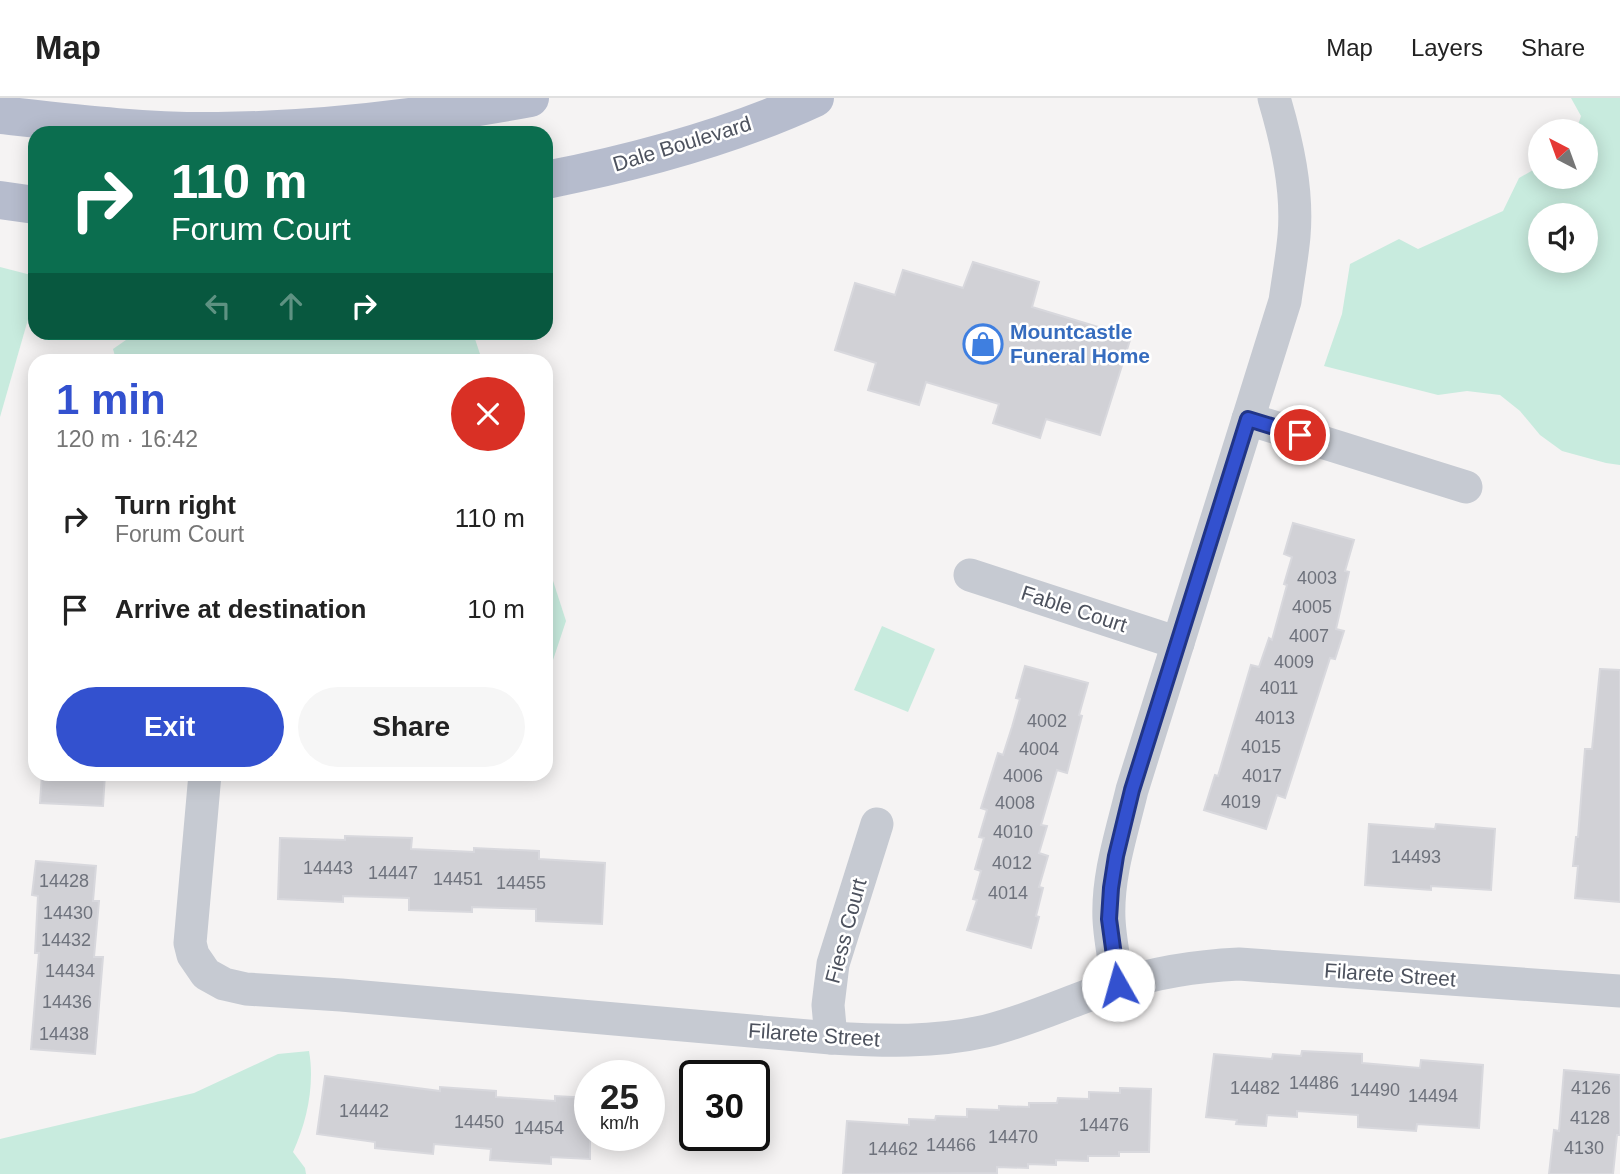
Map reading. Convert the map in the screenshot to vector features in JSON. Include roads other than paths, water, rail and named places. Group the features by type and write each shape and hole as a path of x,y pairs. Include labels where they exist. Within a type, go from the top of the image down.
{"main road":[{"path":"338,126 448,113 530,98"},
{"name":"Dale Boulevard","path":"553,178 686,146 815,98"},
{"path":"0,114 104,126"},
{"path":"0,200 28,204"}],"street":[{"path":"1118,985 1109,919 1111,888 1132,790 1285,301 1294,234 1292,177 1274,98"},
{"path":"1248,419 1466,487"},
{"name":"Fable Court","path":"970,575 1178,643"},
{"name":"Filarete Street","path":"204,781 189,930 190,943 193,955 206,974 224,984 246,989 831,1038 917,1041 952,1038 988,1030 1076,1002 1118,985 1198,966 1239,964 1620,991"},
{"name":"Fiess Court","path":"831,1038 828,1005 834,964 877,824"}],"place":[{"name":"Mountcastle Funeral Home","path":"983,344"}]}
